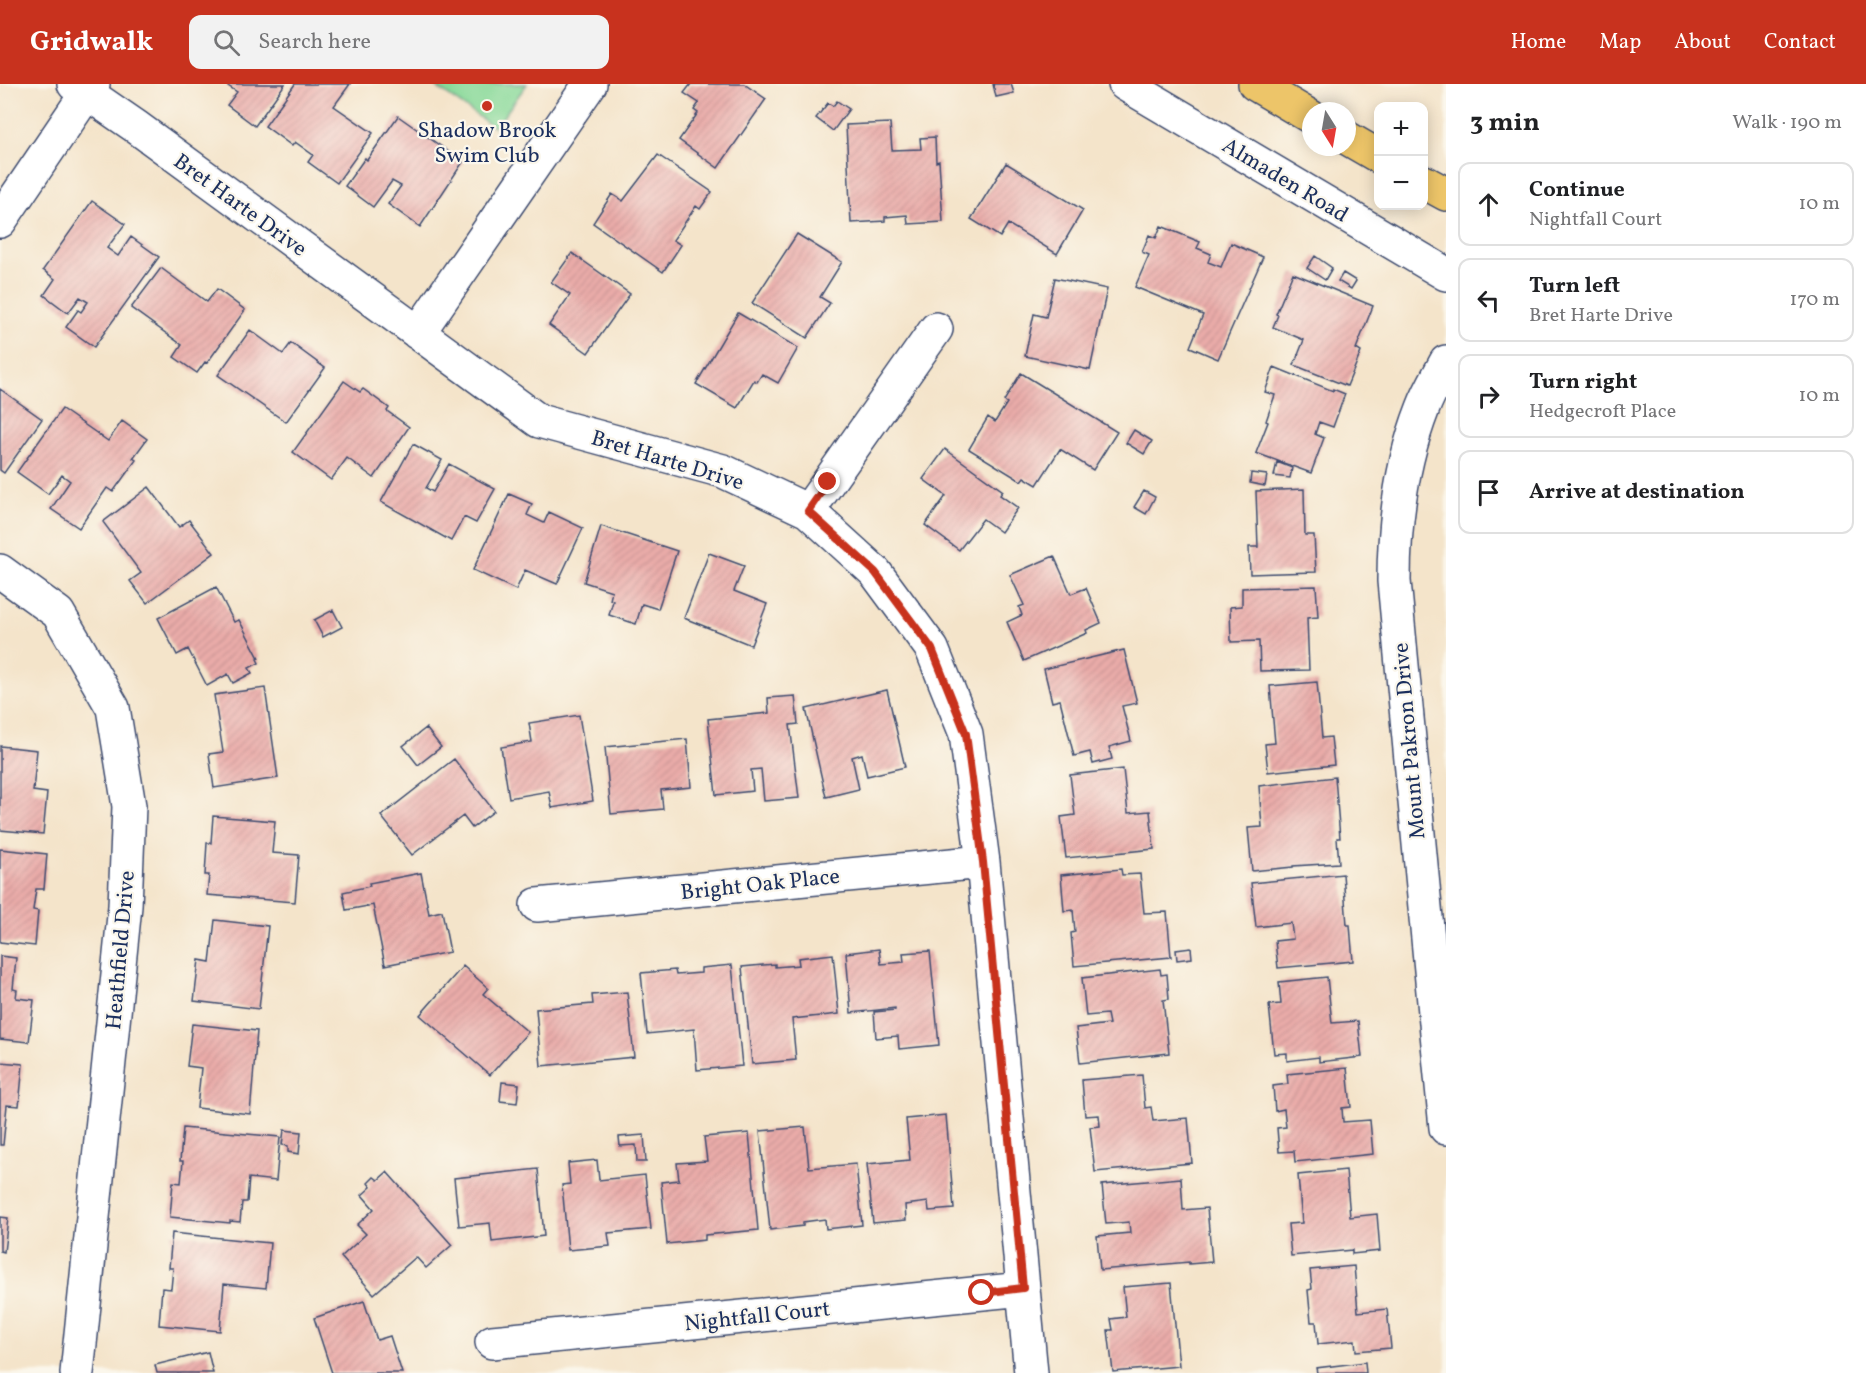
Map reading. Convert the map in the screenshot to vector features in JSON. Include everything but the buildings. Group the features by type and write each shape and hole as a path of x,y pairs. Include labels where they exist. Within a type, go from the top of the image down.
{"main road":[{"path":"1255,84 1302,112"},
{"path":"1356,143 1374,154"},
{"path":"1428,184 1446,194"}],"street":[{"name":"Almaden Road","path":"1125,84 1446,274"},
{"path":"0,221 85,87"},
{"name":"Bret Harte Drive","path":"85,87 539,421 723,471 808,511 875,572 932,649 966,734 983,862 1030,1373"},
{"path":"418,333 575,89"},
{"path":"808,511 936,329"},
{"name":"Mount Pakron Drive","path":"1446,362 1423,407 1404,465 1394,534 1394,581 1434,878 1446,1128"},
{"name":"Heathfield Drive","path":"0,571 58,613 113,708 129,806 125,906 77,1373"},
{"name":"Bright Oak Place","path":"537,905 983,862"},
{"name":"Nightfall Court","path":"492,1342 1023,1288"}],"green space":[{"name":"Shadow Brook Swim Club","path":"432,84 527,84 495,128"}],"place":[{"name":"Shadow Brook Swim Club","path":"487,106"}],"route":[{"path":"828,482 808,511 875,572 932,649 966,734 983,862 1023,1288 982,1293"}]}
